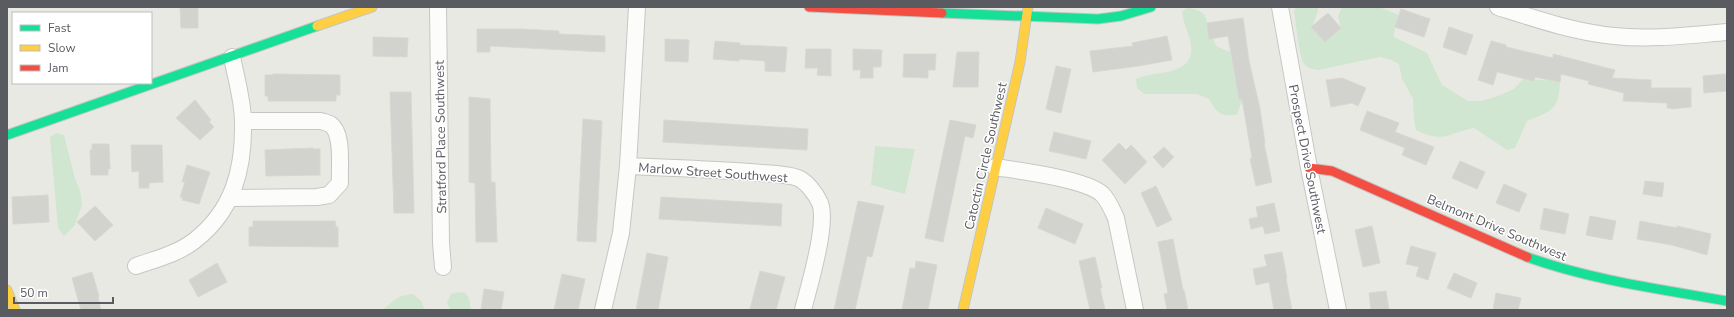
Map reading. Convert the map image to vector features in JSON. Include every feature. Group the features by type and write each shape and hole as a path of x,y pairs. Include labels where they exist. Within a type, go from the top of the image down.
{"street":[{"path":"7,135 372,7"},
{"name":"Stratford Place Southwest","path":"438,7 441,235 443,267"},
{"path":"603,310 621,233 628,166 637,7"},
{"path":"809,7 1098,19 1121,16 1151,7"},
{"name":"Catoctin Circle Southwest","path":"963,310 1020,62 1028,7"},
{"name":"Prospect Drive Southwest","path":"1280,7 1309,168 1338,310"},
{"path":"1498,7 1564,26 1613,36 1666,37 1727,32"},
{"path":"136,266 175,252 194,241 219,217 236,184 240,162 243,121 232,56"},
{"path":"229,198 317,197 329,195 340,183 339,139 336,131 330,124 321,121 243,121"},
{"name":"Marlow Street Southwest","path":"628,166 784,175 799,179 811,188 820,203 822,220 819,242 803,310"},
{"path":"995,167 1042,175 1081,184 1102,194 1110,205 1116,218 1135,310"},
{"name":"Belmont Drive Southwest","path":"1309,168 1332,171 1528,257 1564,269 1599,278 1727,301"},
{"path":"7,290 15,310"}],"green space":[{"path":"1296,7 1317,7 1318,11 1312,27 1325,42 1341,28 1338,16 1342,7 1379,7 1399,15 1395,27 1394,37 1427,53 1442,85 1468,101 1481,101 1495,97 1514,89 1524,78 1560,82 1558,99 1552,109 1548,112 1527,121 1515,148 1507,150 1474,128 1440,137 1425,134 1416,130 1413,99 1402,79 1399,64 1380,57 1318,70 1306,66 1302,60 1299,47 1294,11"},
{"path":"1187,8 1199,11 1206,17 1209,39 1213,38 1216,46 1230,52 1239,99 1243,99 1237,114 1228,116 1220,113 1214,108 1209,99 1197,94 1144,94 1137,88 1136,79 1172,71 1187,63 1191,55 1191,45 1182,12"},
{"path":"56,133 64,135 75,179 80,190 82,205 75,225 64,236 58,228 50,137"},
{"path":"875,146 915,149 905,194 871,185"},
{"path":"458,292 465,293 469,298 471,310 451,310 447,303 451,294"},
{"path":"413,294 421,301 425,310 383,310 396,299"}],"building":[{"path":"180,7 198,7 198,28 181,28"},
{"path":"1401,9 1430,19 1424,37 1395,27"},
{"path":"1328,13 1341,28 1325,42 1311,27"},
{"path":"1243,18 1249,61 1260,109 1264,143 1272,182 1256,186 1250,159 1252,158 1242,99 1239,99 1228,36 1209,39 1207,23"},
{"path":"1449,27 1473,35 1466,55 1443,47"},
{"path":"477,29 559,31 559,34 605,36 605,52 490,46 490,52 477,52"},
{"path":"1167,36 1172,60 1093,72 1090,51 1133,46 1132,43"},
{"path":"373,37 408,38 407,57 373,56"},
{"path":"665,39 689,40 688,62 665,61"},
{"path":"715,41 740,43 740,45 787,47 785,72 765,71 765,61 713,59"},
{"path":"1491,41 1506,45 1506,47 1553,58 1553,54 1615,70 1612,78 1651,80 1651,88 1691,88 1691,107 1671,109 1667,108 1667,103 1623,101 1624,93 1588,84 1589,81 1561,74 1560,82 1535,77 1534,81 1497,72 1493,85 1478,80"},
{"path":"806,49 831,49 831,76 817,75 818,68 805,68"},
{"path":"853,49 882,50 881,67 873,67 873,78 860,78 861,70 853,70"},
{"path":"957,52 979,52 978,87 953,87"},
{"path":"904,54 936,54 935,70 928,70 928,78 903,77"},
{"path":"1056,66 1071,69 1061,113 1046,109"},
{"path":"1726,74 1727,91 1704,93 1703,76"},
{"path":"265,75 340,75 340,95 336,95 336,101 268,101 268,96 265,96"},
{"path":"1342,78 1366,88 1358,106 1352,103 1331,107 1326,80"},
{"path":"390,92 411,92 414,213 394,213"},
{"path":"469,97 490,99 491,182 495,182 497,242 476,242 475,183 469,182"},
{"path":"195,100 211,120 209,122 214,127 200,140 176,118"},
{"path":"1367,111 1399,123 1395,132 1434,147 1426,165 1402,155 1405,148 1360,130"},
{"path":"583,119 602,121 596,242 577,241"},
{"path":"664,120 808,129 807,150 663,142"},
{"path":"950,120 976,125 973,138 965,136 943,242 925,238"},
{"path":"1054,132 1091,141 1086,159 1049,151"},
{"path":"1119,143 1126,150 1131,145 1147,162 1125,184 1102,160"},
{"path":"92,144 109,144 110,169 108,169 108,175 91,175 90,150 92,150"},
{"path":"131,145 162,145 163,182 149,183 149,188 139,188 139,171 132,172"},
{"path":"1164,147 1174,157 1163,168 1153,157"},
{"path":"320,149 320,175 266,176 265,150"},
{"path":"1460,161 1485,172 1477,189 1452,178"},
{"path":"187,165 210,172 199,204 182,200 183,198 180,197 185,182 182,182"},
{"path":"1645,181 1664,183 1662,197 1643,194"},
{"path":"1504,184 1527,194 1519,212 1496,203"},
{"path":"1156,186 1172,220 1157,227 1141,193"},
{"path":"48,195 49,222 13,224 12,197"},
{"path":"661,197 782,204 781,226 659,219"},
{"path":"858,201 884,206 872,257 867,256 855,310 834,310"},
{"path":"1274,203 1280,231 1265,234 1263,226 1251,229 1249,219 1258,217 1256,207"},
{"path":"95,206 113,225 95,241 77,222"},
{"path":"1046,208 1083,224 1075,244 1038,228"},
{"path":"1544,208 1569,214 1565,234 1540,229"},
{"path":"1590,216 1616,221 1612,240 1586,235"},
{"path":"253,221 335,221 336,227 338,227 338,247 249,246 249,227 253,227"},
{"path":"1640,221 1677,228 1677,226 1711,234 1707,255 1672,245 1637,239"},
{"path":"1372,226 1380,263 1363,267 1355,230"},
{"path":"1173,239 1188,310 1167,310 1164,294 1168,293 1158,242"},
{"path":"1411,246 1436,253 1428,280 1416,276 1419,267 1406,264"},
{"path":"1282,252 1292,310 1274,310 1269,282 1256,285 1253,269 1267,266 1264,255"},
{"path":"647,253 668,257 658,310 636,310"},
{"path":"1095,257 1105,310 1090,310 1079,261"},
{"path":"916,261 937,265 928,310 902,310 910,268 915,269"},
{"path":"217,263 227,282 198,297 189,280"},
{"path":"760,271 785,277 776,310 750,309"},
{"path":"92,272 99,296 101,310 81,310 72,278"},
{"path":"1454,273 1477,283 1471,298 1447,288"},
{"path":"562,274 585,279 578,310 554,310"},
{"path":"484,289 504,292 501,310 481,310"},
{"path":"1386,291 1389,310 1371,310 1369,293"},
{"path":"1496,293 1521,298 1518,310 1493,310"}],"traffic: fast":[{"path":"942,13 1098,19 1121,16 1151,7"},
{"path":"7,135 317,26"},
{"path":"1527,257 1601,278 1727,301"}],"traffic: slow":[{"path":"317,26 372,7"},
{"path":"963,310 1020,62 1028,7"},
{"path":"7,290 15,310"}],"traffic: jam":[{"path":"809,7 942,13"},
{"path":"1309,168 1332,171 1527,257"}]}
